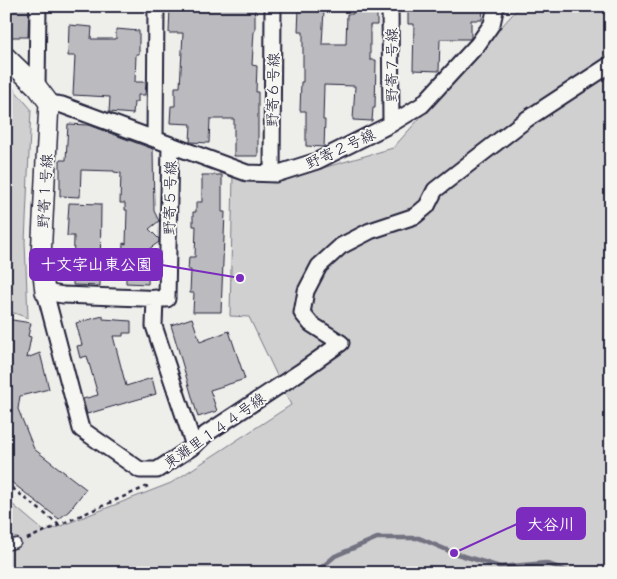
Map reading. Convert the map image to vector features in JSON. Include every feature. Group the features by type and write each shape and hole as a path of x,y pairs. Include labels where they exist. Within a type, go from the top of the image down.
{"street":[{"path":"37,87 38,6"},
{"name":"野寄５号線","path":"155,139 156,6"},
{"name":"野寄６号線","path":"272,173 273,6"},
{"name":"野寄７号線","path":"390,6 391,124"},
{"name":"野寄２号線","path":"49,103 62,105 247,173 276,174 317,161 391,124 422,105 478,44 492,24 496,6"},
{"path":"6,57 37,87 49,103"},
{"name":"東灘里１４４号線","path":"157,470 194,446 206,434 341,343 311,324 302,312 306,291 319,266 341,246 370,231 415,216 427,206 436,190 497,142 527,119 611,64"},
{"name":"野寄１号線","path":"45,292 41,257 49,103"},
{"name":"野寄５号線","path":"155,298 167,299 170,145"},
{"path":"157,470 140,470 81,429 45,292 63,295 155,298 154,326 194,446"}],"lane":[{"path":"6,546 16,543"}],"path":[{"name":"東灘里１４４号線","path":"16,543 151,485 159,478 157,470"},
{"path":"6,484 59,525"}],"shaded area":[{"path":"520,6 611,6 611,573 6,573 6,499 45,532 171,483 291,405 249,317 230,316 233,175 277,181 393,148"},
{"path":"6,80 31,109 25,242 28,318 6,310"}],"building":[{"path":"10,6 29,6 28,37 6,37 6,8 10,8"},
{"path":"170,6 255,6 252,65 257,66 258,156 234,156 234,119 210,119 209,143 190,142 191,124 170,123 171,106 175,106 175,87 180,87 183,33 169,33"},
{"path":"353,6 377,6 377,25 370,25 370,60 376,60 375,108 373,108 372,121 353,120 355,86 324,85 324,147 306,146 306,111 300,111 301,82 303,82 303,32 298,32 299,8 324,10 322,44 346,44 347,14 353,14"},
{"path":"408,6 483,6 482,20 471,20 470,39 440,39 439,71 413,70 414,24 408,24"},
{"path":"69,25 92,27 91,39 116,39 116,29 139,31 139,54 136,54 135,82 146,82 145,95 138,95 138,102 134,102 133,114 109,112 110,97 73,95 75,56 68,56"},
{"path":"68,124 88,125 153,149 154,211 159,221 149,229 159,239 159,242 149,249 148,284 126,283 126,266 122,266 123,243 126,244 127,210 125,210 125,203 120,203 121,173 81,170 80,197 60,196 60,160 66,160"},
{"path":"202,175 222,175 222,212 225,212 221,312 193,312 194,293 190,293 191,270 188,270 189,257 195,257 196,226 193,226 193,212 196,212 196,202 202,202"},
{"path":"69,203 101,204 100,286 73,285 74,236 67,236"},
{"path":"103,316 103,319 131,321 131,333 123,333 123,336 113,336 126,386 152,378 156,394 87,414 83,399 98,395 87,356 80,358 77,346 82,345 76,323"},
{"path":"192,318 200,342 229,331 245,379 210,390 217,411 198,417 171,325"},
{"path":"6,319 31,323 28,336 31,337 27,358 40,353 49,389 20,396 18,409 34,449 86,489 69,511 59,519 6,478"}],"waterway":[{"path":"315,573 335,556 377,538 419,538 454,553 500,567 546,563 573,573"}],"place":[{"name":"十文字山東公園","path":"240,278"},
{"name":"大谷川","path":"454,553"}]}
